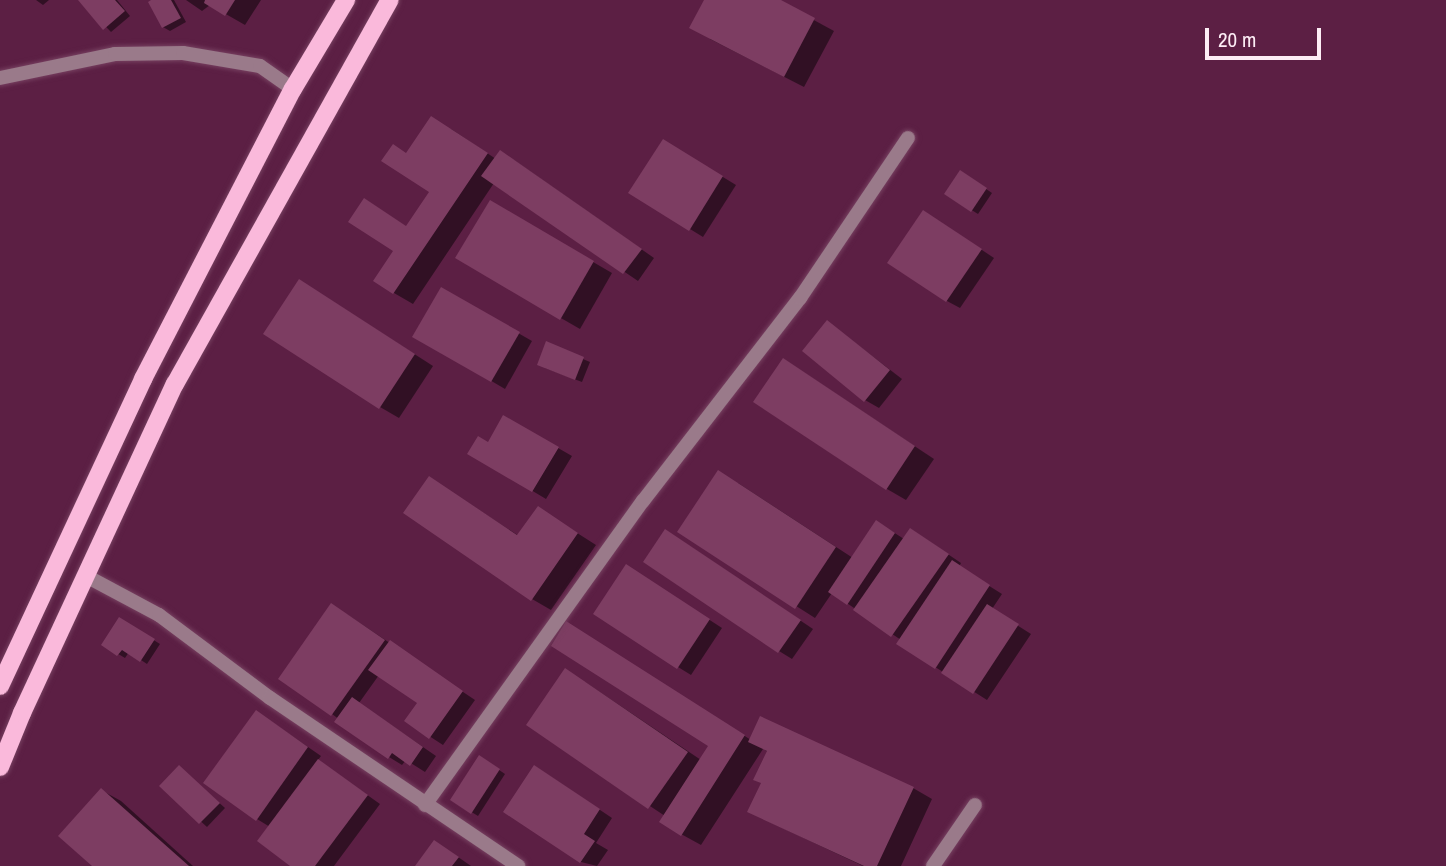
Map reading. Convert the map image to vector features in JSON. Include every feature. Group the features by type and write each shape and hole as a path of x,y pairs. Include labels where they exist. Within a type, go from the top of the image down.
{"main road":[{"path":"0,686 143,379 293,89 346,0"},
{"path":"0,767 175,384 390,0"}],"street":[{"path":"0,78 115,54 183,53 260,66 293,89"},
{"path":"425,805 643,502 800,298 908,138"},
{"path":"86,576 159,615 270,698 518,866"},
{"path":"933,866 975,805"}],"building":[{"path":"78,0 115,0 125,11 103,30"},
{"path":"171,0 181,18 162,28 148,2"},
{"path":"205,0 235,0 225,16 204,3"},
{"path":"704,0 781,0 815,18 784,77 689,28"},
{"path":"431,116 488,153 393,294 373,281 393,251 348,222 364,198 406,226 429,192 381,161 393,144 406,153"},
{"path":"663,139 723,176 689,231 628,193"},
{"path":"500,150 642,249 623,274 481,176"},
{"path":"960,170 987,188 971,212 944,194"},
{"path":"490,200 594,261 560,320 455,258"},
{"path":"923,210 982,249 946,302 887,263"},
{"path":"299,279 415,354 379,409 263,334"},
{"path":"441,287 520,332 491,382 412,337"},
{"path":"827,320 890,370 864,402 802,351"},
{"path":"546,341 584,357 575,380 537,365"},
{"path":"783,358 915,446 886,490 753,402"},
{"path":"503,415 559,447 532,492 467,454 478,436 488,442"},
{"path":"718,470 836,547 795,609 677,532"},
{"path":"429,476 517,535 538,506 578,533 531,601 403,513"},
{"path":"876,520 895,533 847,605 828,592"},
{"path":"910,528 949,554 891,637 853,610"},
{"path":"665,529 801,620 778,653 643,562"},
{"path":"952,560 990,585 935,669 896,644"},
{"path":"626,564 710,619 677,669 593,614"},
{"path":"331,603 385,640 331,716 278,679"},
{"path":"987,604 1019,624 973,694 941,673"},
{"path":"119,617 155,639 140,662 122,650 117,656 101,645"},
{"path":"566,621 745,735 681,836 659,822 708,746 551,646"},
{"path":"390,640 463,691 429,739 404,721 417,703 368,670"},
{"path":"565,668 688,752 648,809 526,725"},
{"path":"352,697 423,747 410,766 392,753 388,759 334,722"},
{"path":"256,710 308,747 256,821 203,783"},
{"path":"760,716 914,787 877,866 864,866 747,812 761,783 753,780 767,751 748,742"},
{"path":"479,755 500,769 471,814 450,800"},
{"path":"318,759 368,795 315,866 290,866 257,841"},
{"path":"179,765 220,803 199,824 159,786"},
{"path":"534,765 600,809 584,834 595,841 580,863 503,812"},
{"path":"101,788 189,866 92,866 58,836"},
{"path":"434,840 459,857 452,866 415,866"}]}
